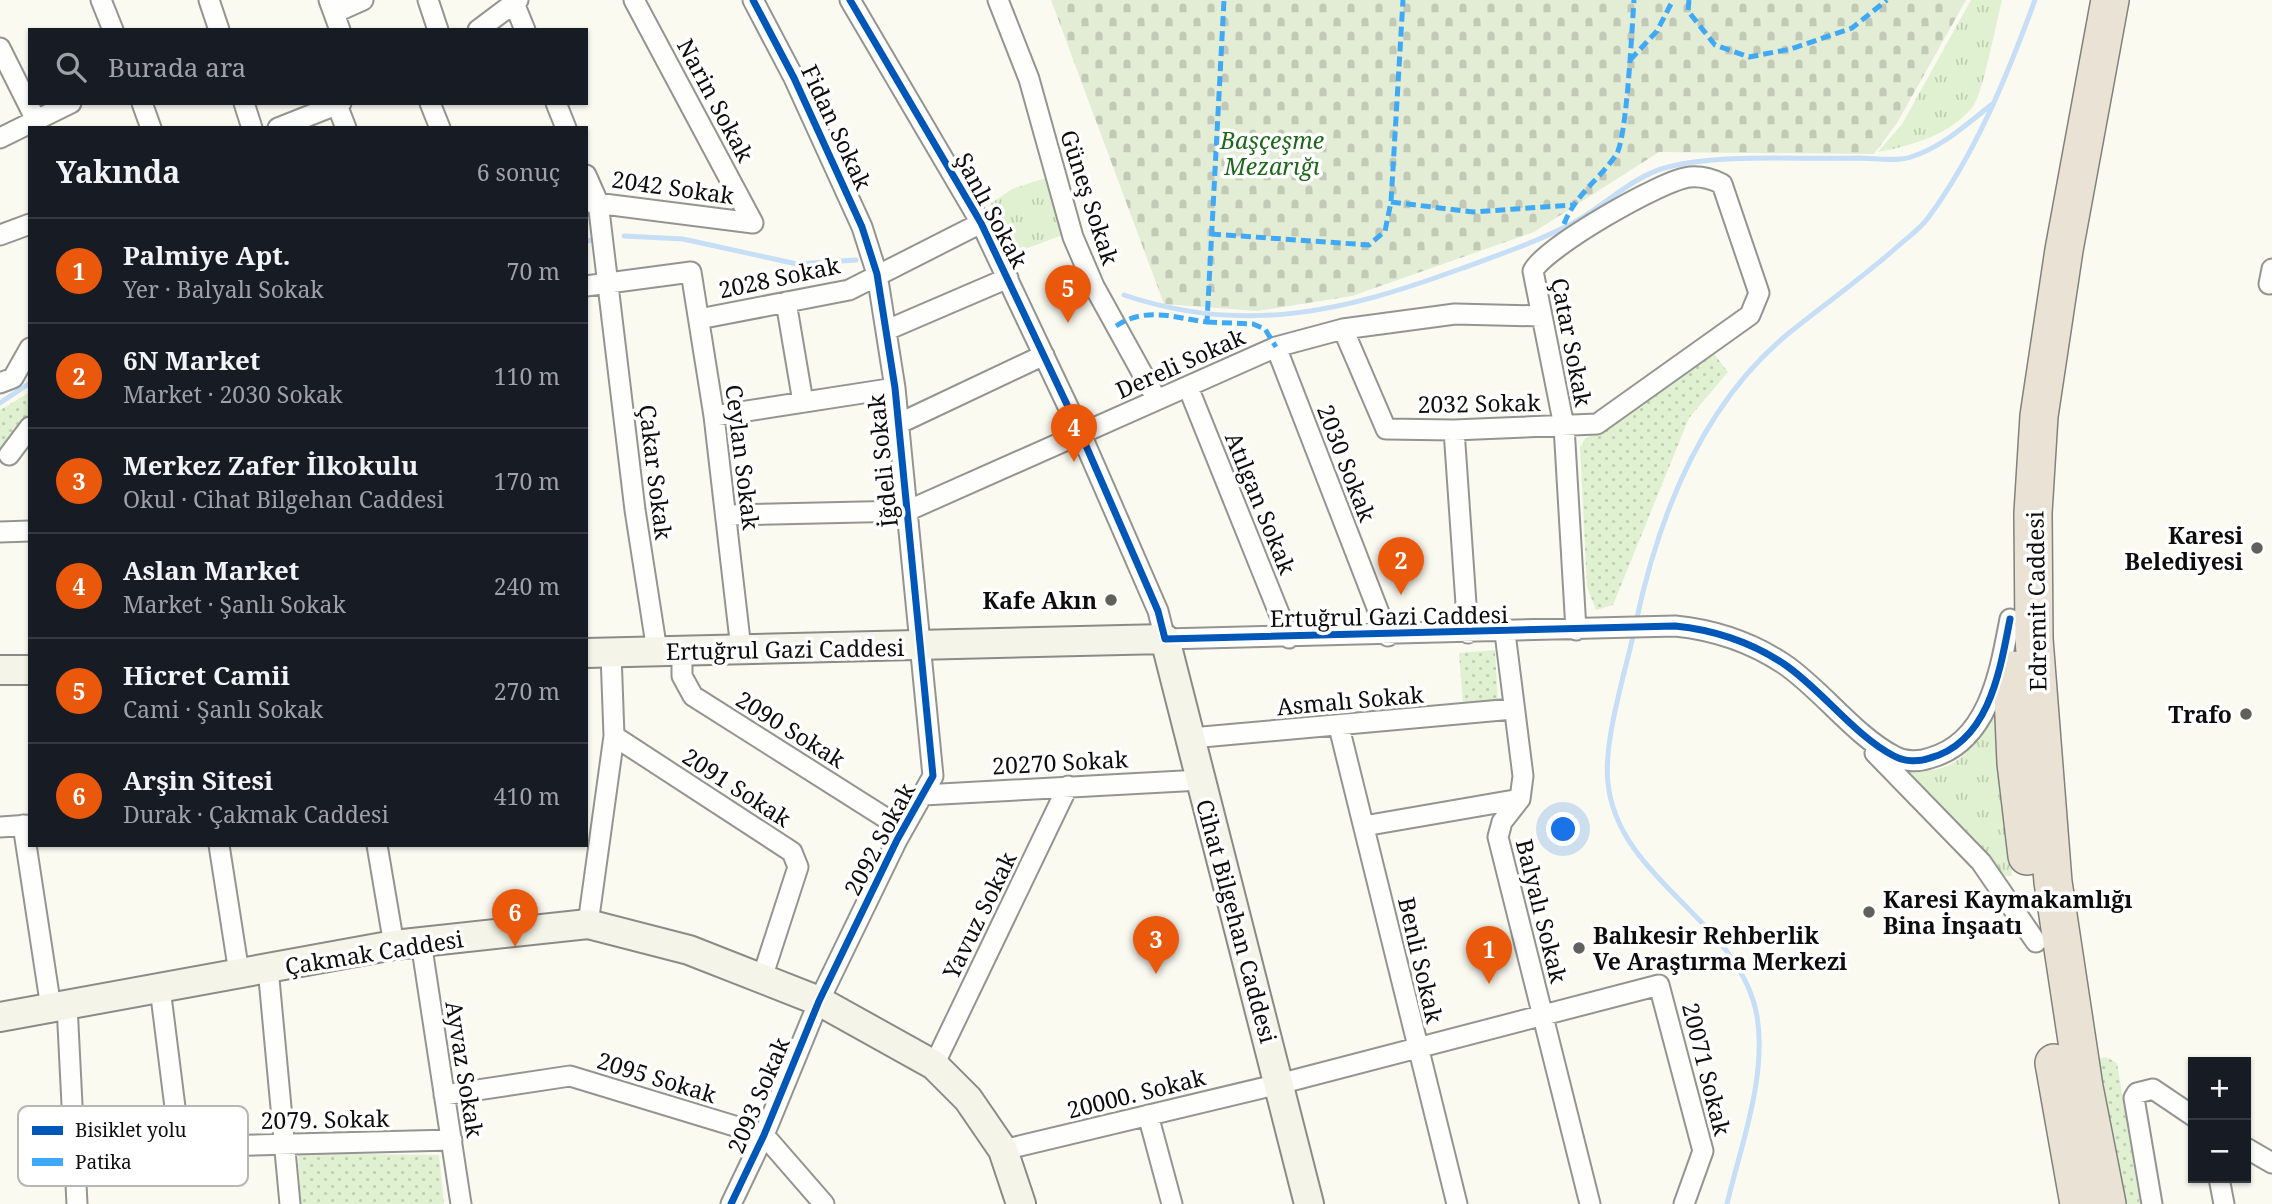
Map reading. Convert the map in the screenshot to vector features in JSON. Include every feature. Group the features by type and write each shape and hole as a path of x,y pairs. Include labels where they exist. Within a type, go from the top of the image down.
{"highway":[{"name":"Edremit Caddesi","path":"2079,1204 2036,942 2016,763 2010,620 2012,471 2034,282 2088,0"},
{"name":"Edremit Caddesi","path":"2107,1204 2084,1087 2053,883 2034,639 2033,513 2039,416 2064,250 2110,0"}],"main road":[{"name":"Ertuğrul Gazi Caddesi","path":"598,653 1165,639"},
{"name":"Cihat Bilgehan Caddesi","path":"1165,639 1309,1204"},
{"path":"0,670 28,670"},
{"name":"Çakmak Caddesi","path":"0,1017 407,944 588,924 689,950 819,1001 934,1065 968,1099 1003,1150 1021,1204"}],"street":[{"path":"101,0 112,28"},
{"path":"209,0 218,28"},
{"path":"334,14 363,0"},
{"path":"428,0 437,28"},
{"name":"Narin Sokak","path":"634,0 753,223"},
{"name":"Fidan Sokak","path":"753,0 793,78 862,227 877,274"},
{"name":"Şanlı Sokak","path":"850,0 981,223 1080,432 1158,611 1165,639"},
{"name":"Güneş Sokak","path":"998,0 1029,79 1073,237 1094,286 1157,400"},
{"path":"481,28 516,2 524,28"},
{"path":"0,48 28,104"},
{"path":"28,105 36,120"},
{"path":"0,138 67,105"},
{"path":"143,105 150,126"},
{"path":"245,105 251,126"},
{"path":"283,126 336,105"},
{"path":"339,105 345,126"},
{"path":"431,105 439,126"},
{"path":"557,105 565,126"},
{"name":"Çatar Sokak","path":"1576,630 1564,426 1533,271 1547,253 1653,189 1689,177 1707,178 1722,184 1759,293"},
{"name":"Çakar Sokak","path":"588,184 609,282 635,510 670,651"},
{"name":"2042 Sokak","path":"592,202 753,223"},
{"name":"2028 Sokak","path":"699,318 849,290 981,223"},
{"path":"0,235 28,225"},
{"name":"Ceylan Sokak","path":"609,282 691,272 714,416 741,649"},
{"name":"İğdeli Sokak","path":"877,274 895,388 919,646"},
{"path":"887,330 1008,278"},
{"path":"588,286 609,282"},
{"name":"2032 Sokak","path":"1343,329 1386,429 1454,430 1597,424 1750,315 1759,293"},
{"path":"786,302 803,402"},
{"name":"Dereli Sokak","path":"727,515 906,511 1276,347 1343,329 1455,314 1541,316"},
{"name":"2030 Sokak","path":"1276,347 1388,636"},
{"path":"0,383 13,378 28,352"},
{"path":"898,424 1044,355"},
{"name":"Atılgan Sokak","path":"1188,387 1289,638"},
{"path":"714,416 895,388"},
{"path":"4,456 28,429"},
{"path":"1454,430 1468,633"},
{"path":"4,456 28,454"},
{"path":"0,532 28,531"},
{"path":"1824,699 1895,757 1923,760 1946,754 1965,738 1984,712 1999,677 2010,620"},
{"name":"Ertuğrul Gazi Caddesi","path":"1165,639 1388,636 1675,626 1707,629 1760,649 1786,666 1824,699"},
{"path":"1364,826 1520,799 1524,776 1505,633"},
{"name":"2092 Sokak","path":"819,1001 903,829 933,776 919,646"},
{"name":"2090 Sokak","path":"670,651 693,696 903,829"},
{"path":"588,924 595,810 614,736 598,653"},
{"path":"1824,699 1834,714 1922,798 1980,862 2009,898 2036,942"},
{"name":"Asmalı Sokak","path":"1191,738 1339,727 1513,709"},
{"name":"Benli Sokak","path":"1339,727 1416,1048 1457,1204"},
{"name":"2091 Sokak","path":"614,736 792,852 798,867 762,978"},
{"name":"20270 Sokak","path":"923,795 1201,780"},
{"name":"Yavuz Sokak","path":"934,1065 1068,786"},
{"name":"Balyalı Sokak","path":"1520,799 1502,822 1498,838 1590,1204"},
{"path":"0,827 26,825"},
{"path":"30,847 59,1006 69,1106"},
{"path":"219,847 239,973"},
{"name":"Ayvaz Sokak","path":"378,847 407,944 444,1095 461,1204"},
{"path":"268,968 290,1204"},
{"name":"20000. Sokak","path":"1003,1150 1279,1084 1659,985"},
{"name":"20071 Sokak","path":"1659,985 1703,1151 1684,1204"},
{"path":"160,988 175,1106"},
{"name":"2093 Sokak","path":"732,1204 764,1135 819,1001"},
{"name":"2095 Sokak","path":"444,1095 570,1076 764,1135"},
{"path":"2152,1204 2134,1098 2137,1093 2153,1089 2188,1113"},
{"path":"1148,1115 1172,1204"},
{"path":"764,1135 824,1204"},
{"name":"2079. Sokak","path":"248,1145 452,1140"},
{"path":"2251,1151 2272,1163"},
{"path":"2220,1183 2224,1204"},
{"path":"76,1186 77,1204"}],"green space":[{"name":"Başçeşme Mezarığı","path":"1051,0 1966,0 1897,123 1874,154 1659,152 1534,232 1352,296 1257,311 1164,304"},
{"path":"1971,0 2002,0 1974,105 1955,124 1943,131 1917,142 1878,152 1902,124"},
{"path":"1048,177 1065,234 1012,254 990,204 1012,189"},
{"path":"1711,350 1728,372 1689,418 1613,605 1596,610 1587,587 1580,447 1584,440"},
{"path":"28,393 28,418 4,448 0,448 0,410"},
{"path":"1495,650 1498,702 1463,704 1459,653"},
{"path":"1997,706 2001,711 2012,876 2005,876 1956,821 1900,768 1935,770 1960,758 1979,736"},
{"path":"2106,1057 2117,1063 2140,1204 2123,1204 2098,1059"},
{"path":"298,1153 439,1155 444,1204 301,1204"}],"waterway":[{"path":"1636,622 1657,541 1672,502 1708,427 1758,361 1884,258 1928,218 1976,140 2035,0"},
{"path":"1124,295 1168,307 1211,314 1253,316 1335,306 1418,284 1531,242 1585,216 1642,177 1668,167 1737,159 1905,158 1922,153 1943,141 1991,105"},
{"path":"624,236 683,239 797,264 856,260"},
{"path":"588,241 592,240"},
{"path":"0,403 28,384"},
{"path":"1634,632 1616,708 1607,766 1608,783 1617,817 1633,847 1655,874 1728,953 1746,982 1757,1016 1759,1039 1756,1087 1727,1204"}],"marked path":[{"path":"1116,326 1138,316 1149,315 1207,322 1224,0"},
{"path":"1211,234 1369,245 1385,231 1391,202 1403,0"},
{"path":"1564,224 1574,204 1609,164 1620,145 1626,106 1634,0"},
{"path":"1630,60 1657,31 1673,0"},
{"path":"1689,0 1688,11 1715,45 1749,57 1791,49 1852,28 1887,0"},
{"path":"1391,202 1473,212 1572,205"},
{"path":"1207,322 1253,324 1265,329 1276,347"}],"cycle path":[{"path":"731,1204 764,1135 819,1001 897,840 933,776 895,388 877,274 862,227 794,78 753,0"},
{"path":"850,0 981,223 1080,432 1158,611 1165,639 1675,626 1690,628 1732,638 1771,656 1798,674 1866,737 1898,758 1917,761 1950,750 1966,737 1979,721 1996,682 2010,619"}],"place":[{"name":"Hicret Camii","path":"1068,323"},
{"name":"Aslan Market","path":"1074,462"},
{"name":"Karesi Belediyesi","path":"2257,548"},
{"name":"6N Market","path":"1401,595"},
{"name":"Kafe Akın","path":"1111,600"},
{"name":"Trafo","path":"2246,714"},
{"name":"Karesi Kaymakamlığı Bina İnşaatı","path":"1869,912"},
{"name":"Arşin Sitesi","path":"515,947"},
{"name":"Balıkesir Rehberlik Ve Araştırma Merkezi","path":"1579,948"},
{"name":"Merkez Zafer İlkokulu","path":"1156,974"},
{"name":"Palmiye Apt.","path":"1489,984"}]}
